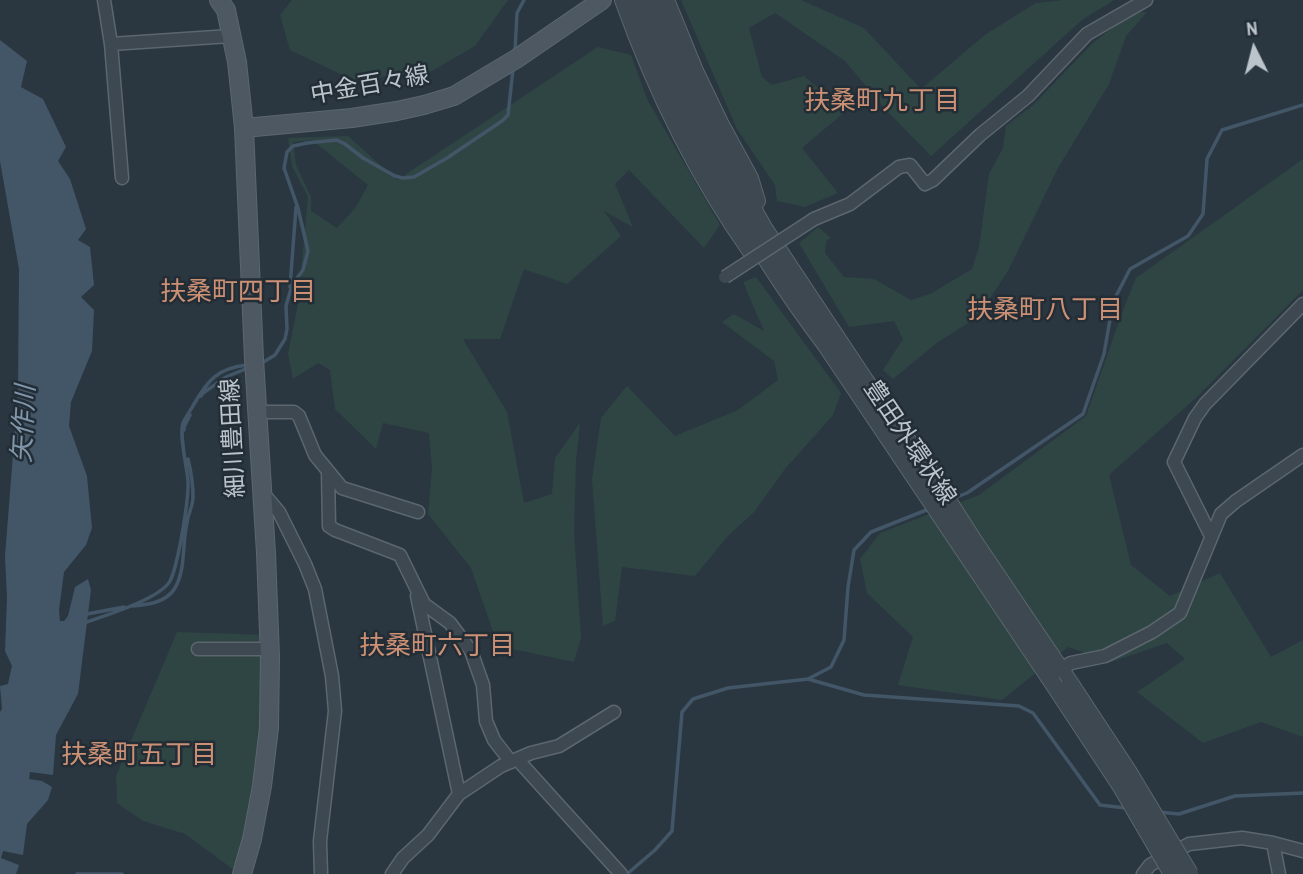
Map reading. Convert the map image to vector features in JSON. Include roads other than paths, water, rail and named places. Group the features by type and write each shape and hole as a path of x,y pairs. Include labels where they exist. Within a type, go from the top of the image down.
{"main road":[{"name":"中金百々線","path":"244,128 352,118 397,111 454,96 516,59 602,0"},
{"name":"細川豊田線","path":"226,4 237,62 244,128 270,649 269,728 262,786 242,874"}],"street":[{"path":"104,0 111,44 122,178"},
{"path":"623,0 667,108 706,179 749,249 796,306"},
{"name":"豊田外環状線","path":"639,0 674,90 707,155 970,548 1128,771 1190,874"},
{"name":"豊田外環状線","path":"652,0 692,100 740,184 759,232 796,306 859,382"},
{"path":"666,0 695,71 750,178 759,232"},
{"path":"725,277 814,219 850,204 900,167 910,165 925,184 933,180 980,135 1028,96 1087,34 1146,0"},
{"path":"111,44 230,36"},
{"path":"1211,536 1174,462 1195,418 1205,404 1303,304"},
{"path":"257,412 294,412 299,416 315,456 342,488 418,512"},
{"path":"1061,678 1072,663 1105,656 1152,632 1180,613 1221,514 1303,455"},
{"path":"328,472 329,526 400,555 424,604 450,623 471,651 483,685 486,721 494,740 619,872"},
{"path":"262,492 279,512 315,589 332,676 335,710 320,841 321,874"},
{"path":"414,584 459,794"},
{"path":"198,649 270,649"},
{"name":"豊田外環状線","path":"1061,678 1172,874"},
{"path":"392,874 402,858 428,835 459,794 514,760 559,746 614,712"},
{"path":"1143,874 1150,865 1189,844 1242,838 1303,851"},
{"path":"1273,843 1279,874"}],"water":[{"name":"矢作川","path":"0,40 27,61 21,87 43,99 66,147 58,161 70,179 86,229 78,240 90,247 94,285 81,297 94,310 92,351 71,402 69,426 87,476 92,528 86,545 64,572 59,610 60,621 64,621 68,616 75,587 88,579 91,590 78,694 56,735 53,775 30,772 29,779 42,781 52,787 48,800 27,824 23,855 3,851 1,858 19,865 16,874 0,874 0,686 8,684 12,666 5,651 5,556 18,391 19,269 0,161"}],"waterway":[{"path":"515,51 517,13 524,0"},
{"path":"262,363 275,355 285,339 286,306 292,285 303,270 308,251 298,208 284,168 287,152 293,146 337,140 395,176 414,177 447,158 508,115 513,69"},
{"path":"952,499 967,493 1083,414 1104,354 1113,302 1130,269 1188,236 1203,214 1207,159 1222,130 1303,105"},
{"path":"290,287 296,207"},
{"path":"84,623 144,600 164,588 170,581 179,548 188,490 183,423 204,388 215,377 228,369 247,365"},
{"path":"201,396 226,377 248,368"},
{"path":"184,430 190,415"},
{"path":"131,606 150,604 167,597 178,581 193,500 188,459"},
{"path":"627,874 672,831 682,712 693,699 728,688 808,679 831,667 844,640 854,550 871,532 929,509"},
{"path":"87,614 124,607"},
{"path":"808,679 864,695 1019,706 1033,713 1100,805 1126,808"},
{"path":"1158,812 1179,814 1235,796 1303,793"},
{"path":"77,874 122,874"}],"district":[{"name":"扶桑町九丁目","path":"882,102"},
{"name":"扶桑町四丁目","path":"238,293"},
{"name":"扶桑町八丁目","path":"1045,311"},
{"name":"扶桑町六丁目","path":"437,647"},
{"name":"扶桑町五丁目","path":"139,756"}]}
